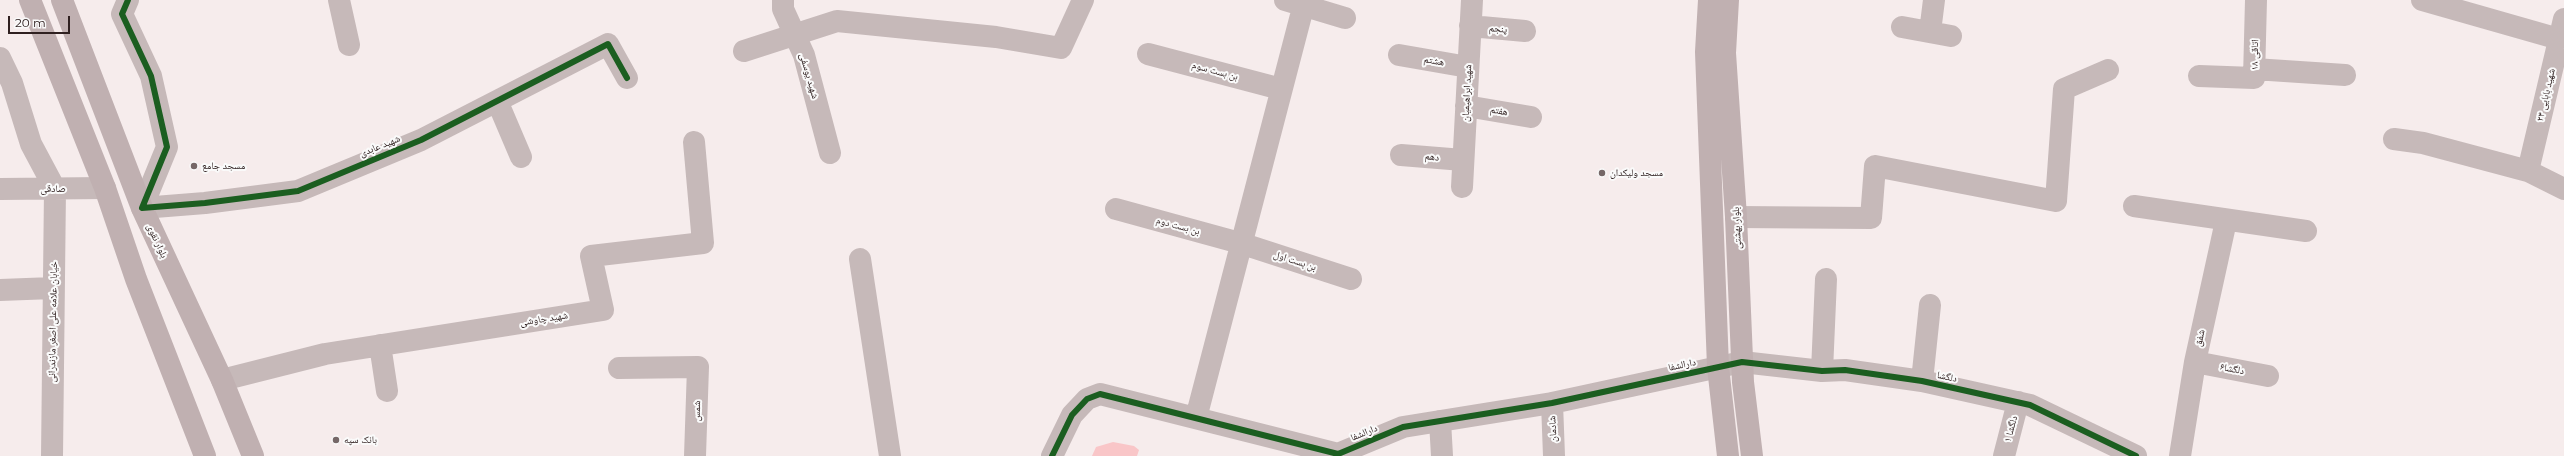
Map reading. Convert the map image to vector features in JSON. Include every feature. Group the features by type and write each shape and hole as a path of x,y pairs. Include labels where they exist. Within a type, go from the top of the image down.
{"main road":[{"path":"30,0 105,188 136,279 205,456"},
{"name":"بلوار نقوی","path":"62,0 142,208 222,380 253,456"},
{"name":"بلوار بهشتی","path":"1709,0 1716,67 1736,217 1742,362 1752,456"},
{"name":"بلوار بهشتی","path":"1728,0 1716,67 1718,367 1728,456"}],"street":[{"path":"128,0 122,14 150,76 167,147 142,208"},
{"path":"339,0 349,45"},
{"name":"شهید یوسفی","path":"783,0 783,10 804,55 830,154"},
{"path":"744,51 838,21 996,37 1061,48 1083,0"},
{"name":"شهید ابراهیمیان","path":"1462,186 1472,0"},
{"path":"1930,32 1934,0"},
{"name":"اتاقی ۱۸","path":"2199,76 2254,78 2256,0"},
{"path":"2422,0 2562,29"},
{"path":"1196,418 1240,242 1281,89 1298,2 1345,18"},
{"name":"پنجم","path":"1470,26 1525,31"},
{"path":"1902,27 1951,36"},
{"name":"شهید بابایی ۲۴","path":"2528,171 2562,29"},
{"name":"شهید عابدی","path":"142,208 205,203 298,191 421,140 498,103 608,44 626,78"},
{"name":"بن بست سوم","path":"1148,54 1281,89"},
{"name":"هشتم","path":"1399,55 1468,66"},
{"path":"0,58 12,83 31,144 55,189"},
{"path":"2254,69 2345,75"},
{"path":"1736,217 1871,218 1875,166 2056,201 2064,88 2108,70"},
{"path":"498,103 521,157"},
{"name":"هفتم","path":"1466,106 1531,117"},
{"path":"2394,139 2424,143 2528,171 2564,189"},
{"name":"شهید چاوشی","path":"222,380 325,354 603,310 591,256 703,243 694,142"},
{"name":"دهم","path":"1402,154 1464,160"},
{"name":"صادقی","path":"0,189 105,188"},
{"name":"خیابان علامه علی اصغر مازندرانی","path":"52,456 55,189"},
{"path":"2134,206 2226,221 2306,231"},
{"name":"بن بست دوم","path":"1116,209 1240,242"},
{"name":"شفق","path":"2180,456 2195,362 2226,221"},
{"name":"بن بست اول","path":"1240,242 1351,278"},
{"path":"860,259 890,456"},
{"path":"1822,371 1826,278"},
{"path":"0,290 53,288"},
{"path":"1922,381 1930,305"},
{"path":"380,345 387,391"},
{"name":"دارالشفا","path":"1052,456 1072,415 1087,399 1100,394 1338,454 1352,452 1403,427 1552,403 1742,362"},
{"name":"دلگشا","path":"1742,362 1822,371 1844,370 1922,381 2018,402 2030,405 2136,456"},
{"name":"دلگشا۶","path":"2195,362 2268,376"},
{"name":"شمس","path":"619,368 698,367 695,456"},
{"name":"دلگشا ۱","path":"2004,456 2018,402"},
{"name":"شادمان","path":"1552,403 1554,456"},
{"path":"1440,421 1442,456"}],"shaded area":[{"path":"1113,442 1134,446 1139,450 1137,456 1092,456 1096,447"}],"cycle path":[{"path":"128,0 122,14 151,76 167,147 142,208 205,203 298,191 421,140 608,44 627,78"},
{"path":"1052,456 1072,415 1087,399 1100,394 1338,454 1403,427 1552,403 1742,362 1822,371 1845,370 1922,381 2030,405 2136,456"}],"place":[{"name":"مسجد جامع","path":"194,166"},
{"name":"مسجد ولیکدان","path":"1602,173"},
{"name":"بانک سپه","path":"336,440"}]}
